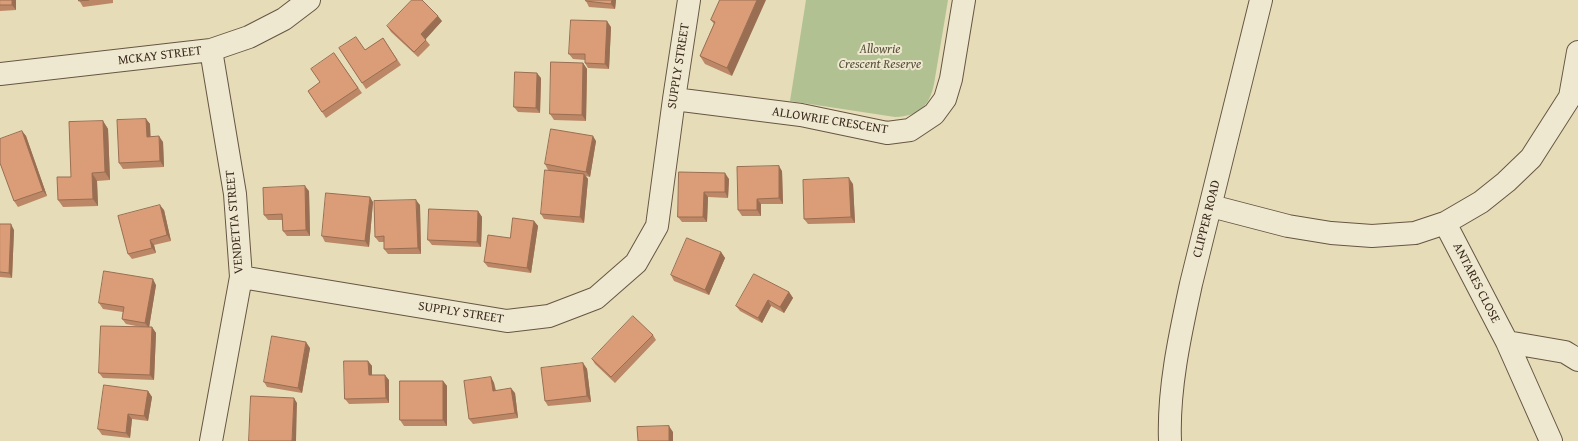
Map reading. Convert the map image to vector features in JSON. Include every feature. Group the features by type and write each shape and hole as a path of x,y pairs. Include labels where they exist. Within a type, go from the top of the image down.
{"street":[{"name":"MCKAY STREET","path":"0,74 211,50 249,37 284,18 309,0"},
{"name":"SUPPLY STREET","path":"242,277 507,321 549,316 596,298 636,263 657,226 689,0"},
{"name":"ALLOWRIE CRESCENT","path":"674,99 801,115 887,132 910,130 934,114 945,99 951,79 964,0"},
{"name":"CLIPPER ROAD","path":"1170,441 1170,419 1182,325 1262,0"},
{"name":"VENDETTA STREET","path":"210,441 242,277 235,194 211,50"},
{"path":"1211,206 1288,226 1330,233 1365,236 1415,233 1445,223 1487,197 1506,182 1531,158 1574,98 1578,52"},
{"name":"ANTARES CLOSE","path":"1445,223 1507,342 1551,441"},
{"path":"1507,342 1565,352 1578,360"}],"green space":[{"name":"Allowrie Crescent Reserve","path":"806,0 948,0 934,84 929,99 922,109 911,115 895,117 790,101"}],"building":[{"path":"0,0 12,0 12,5 0,5"},
{"path":"412,0 422,0 438,16 421,34 426,40 414,52 387,26"},
{"path":"586,0 612,0 611,4"},
{"path":"720,0 757,0 727,68 700,56 715,22 711,20"},
{"path":"571,20 607,21 605,64 585,63 585,54 569,54"},
{"path":"356,37 365,50 383,38 397,60 362,83 339,48"},
{"path":"334,53 358,88 322,112 308,91 320,82 311,69"},
{"path":"551,62 583,63 582,115 550,114"},
{"path":"515,72 537,73 536,108 514,107"},
{"path":"146,119 147,137 159,136 160,161 119,163 117,120"},
{"path":"103,121 105,172 92,173 93,199 58,200 57,177 71,177 69,122"},
{"path":"551,129 593,136 586,172 545,164"},
{"path":"22,131 43,191 14,201 0,163 0,139"},
{"path":"779,166 779,198 757,199 757,210 738,210 737,167"},
{"path":"545,170 584,174 580,217 541,214"},
{"path":"679,172 725,173 725,192 704,192 703,217 678,217"},
{"path":"849,178 851,217 804,219 803,180"},
{"path":"305,186 306,230 283,231 282,214 264,215 263,188"},
{"path":"326,193 370,197 365,241 322,236"},
{"path":"416,200 418,248 384,249 384,236 375,237 374,201"},
{"path":"160,205 167,235 150,240 152,248 128,254 118,216"},
{"path":"429,209 478,211 477,242 428,240"},
{"path":"513,218 534,221 527,268 484,262 488,235 510,238"},
{"path":"0,224 11,224 9,273 0,272"},
{"path":"687,238 721,252 705,290 671,275"},
{"path":"104,271 153,279 145,323 122,319 124,307 99,303"},
{"path":"754,274 789,292 780,307 768,300 758,318 736,306"},
{"path":"633,316 653,335 611,377 592,359"},
{"path":"101,326 152,327 150,375 99,373"},
{"path":"272,336 306,342 298,388 264,382"},
{"path":"344,361 368,361 369,375 385,375 386,398 345,399"},
{"path":"583,363 587,396 545,401 541,368"},
{"path":"491,377 493,391 511,388 515,413 469,419 464,381"},
{"path":"400,381 443,381 443,420 400,420"},
{"path":"104,385 148,391 144,416 128,414 126,433 98,429"},
{"path":"251,396 294,398 292,441 249,441"},
{"path":"669,426 669,441 638,441 637,427"}]}
